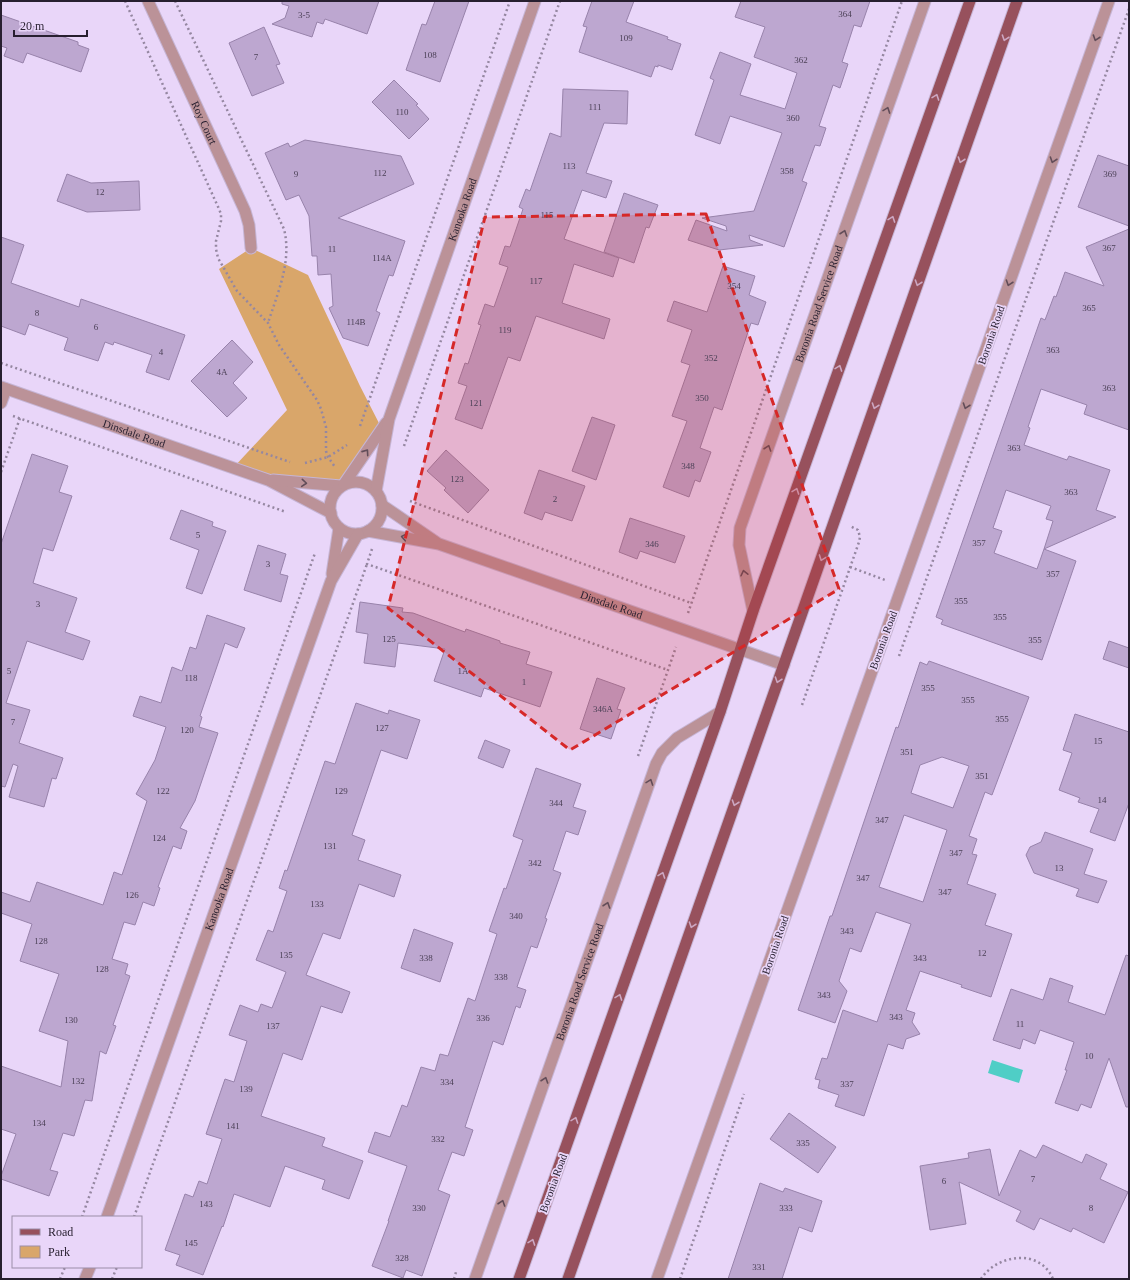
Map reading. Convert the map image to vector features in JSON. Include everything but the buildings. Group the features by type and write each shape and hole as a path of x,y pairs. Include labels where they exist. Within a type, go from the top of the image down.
{"main road":[{"name":"Boronia Road","path":"519,1279 720,712 753,610 970,1"},
{"path":"568,1279 1017,1"}],"street":[{"name":"Roy Court","path":"148,1 245,211 249,225 251,248"},
{"name":"Kanooka Road","path":"376,491 389,419 535,1"},
{"name":"Boronia Road Service Road","path":"753,610 738,545 740,528 925,1"},
{"name":"Boronia Road","path":"657,1279 1109,1"},
{"name":"Dinsdale Road","path":"3,388 268,480 330,513"},
{"path":"1,403 3,388"},
{"name":"Kanooka Road","path":"342,485 389,419"},
{"name":"Dinsdale Road","path":"268,480 342,485"},
{"path":"350,482 364,483 376,491 382,505 382,513 374,526 363,532 351,533 339,528 330,513 330,506 332,498 342,485 350,482"},
{"name":"Dinsdale Road","path":"382,505 440,544"},
{"name":"Kanooka Road","path":"107,1216 331,581 339,528"},
{"name":"Kanooka Road","path":"331,581 363,532"},
{"name":"Dinsdale Road","path":"363,532 440,544 784,665"},
{"name":"Boronia Road Service Road","path":"475,1279 656,764 662,754 677,738 720,712"},
{"path":"85,1279 90,1268"}],"path":[{"path":"125,1 221,214 221,221 216,241 218,258 237,291 268,323 279,345 311,390 321,409 326,427 325,445 328,457 335,468"},
{"path":"175,1 284,229 287,246 286,261 268,323"},
{"path":"359,428 510,1"},
{"path":"404,448 560,1"},
{"path":"687,613 902,1"},
{"path":"896,662 1129,9"},
{"path":"1,363 294,463"},
{"path":"13,416 288,512"},
{"path":"1,472 20,418"},
{"path":"300,463 328,457 344,448 349,443"},
{"path":"404,498 690,603"},
{"path":"802,705 860,537 858,530 846,524"},
{"path":"134,1216 373,547"},
{"path":"82,1216 317,548"},
{"path":"367,564 668,670"},
{"path":"850,567 886,580"},
{"path":"680,1279 744,1093"},
{"path":"981,1279 996,1263 1013,1258 1033,1260 1039,1263 1046,1268 1053,1279"},
{"path":"60,1279 65,1268"},
{"path":"112,1279 117,1268"}],"highlighted area":[{"path":"706,214 839,589 570,750 388,608 485,217"}],"green space":[{"path":"251,248 308,275 360,386 382,429 344,484 268,480 233,468 287,410 219,269"}],"shaded area":[{"path":"992,1060 1023,1070 1019,1083 988,1073"}]}
